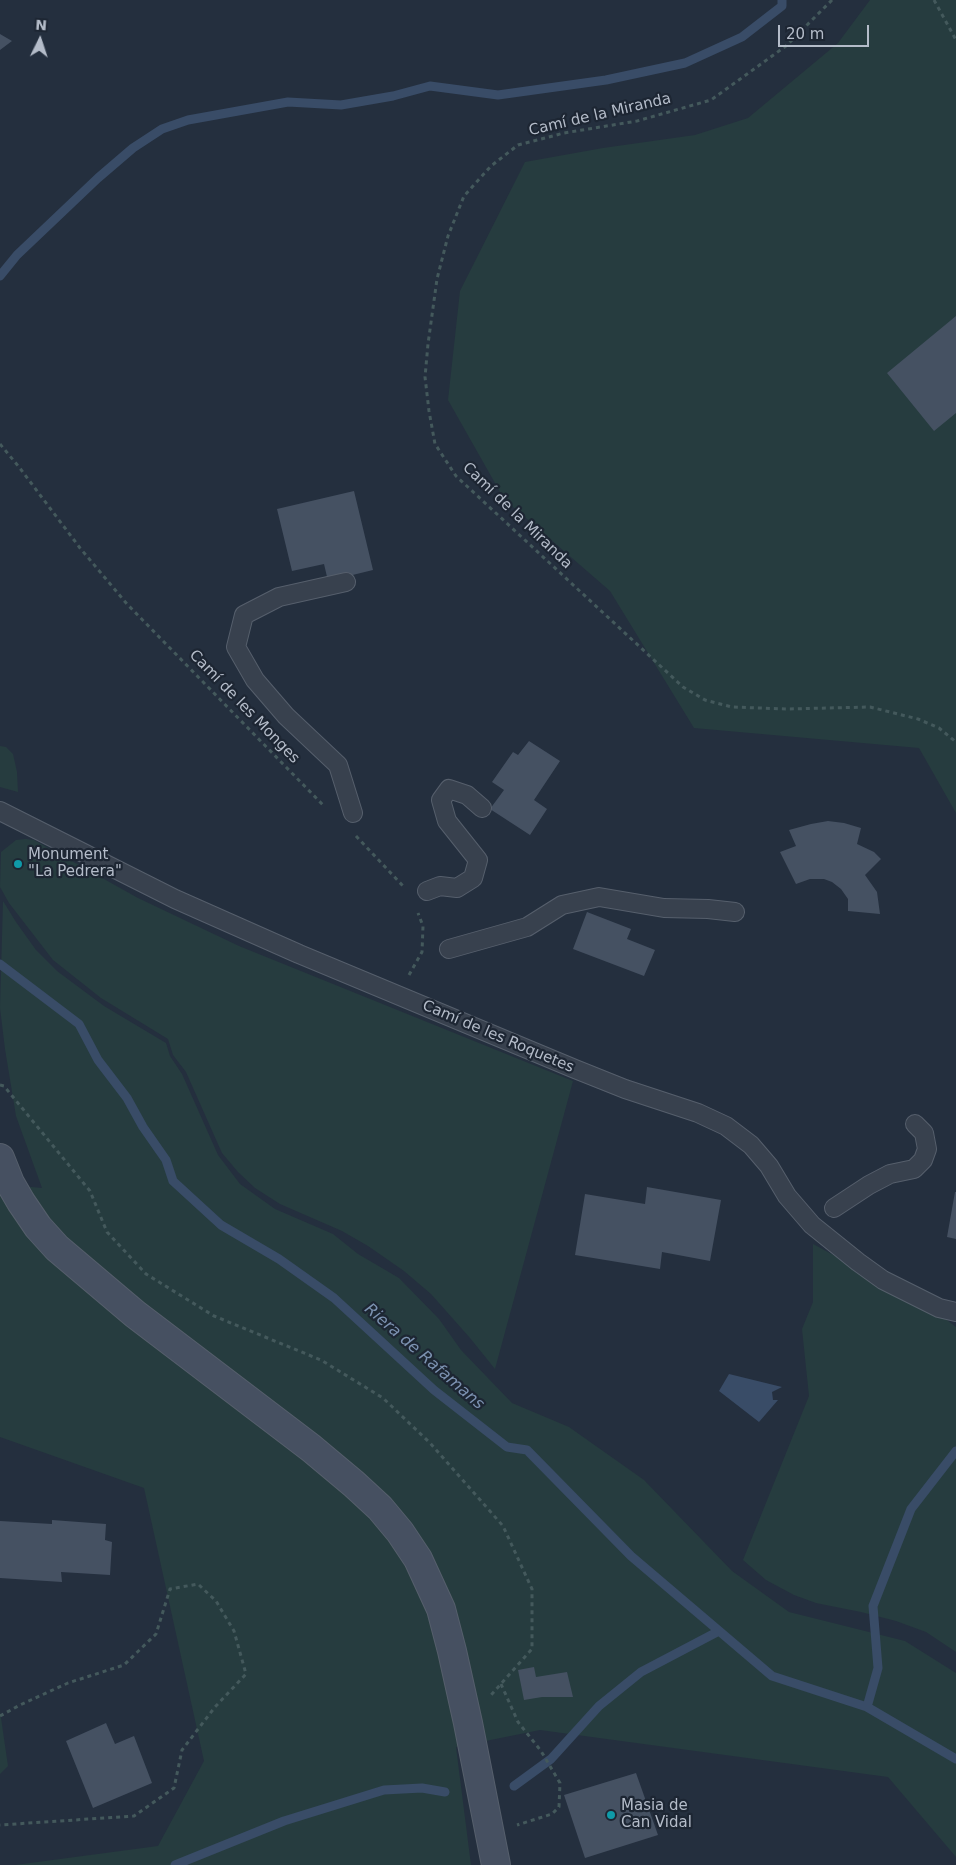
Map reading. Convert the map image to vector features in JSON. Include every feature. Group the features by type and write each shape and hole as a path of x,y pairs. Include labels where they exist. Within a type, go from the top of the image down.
{"main road":[{"path":"0,1158 10,1183 22,1202 38,1227 57,1248 135,1314 311,1448 380,1508 400,1532 418,1559 437,1601 452,1651 496,1865"}],"lane":[{"path":"346,582 279,597 244,615 236,647 255,680 286,716 338,764 351,822"},
{"path":"427,891 440,886 457,888 473,878 478,860 447,821 441,800 449,789 468,795 482,808"},
{"name":"Camí de les Roquetes","path":"0,810 175,900 299,954 608,1083 698,1113 726,1126 751,1145 769,1166 787,1196 812,1225 883,1280 939,1308 956,1312"},
{"path":"449,949 527,927 562,905 599,897 664,908 735,912"},
{"path":"834,1208 890,1174 914,1169 928,1149 924,1134 915,1124"}],"path":[{"name":"Camí de la Miranda","path":"832,0 786,46 711,100 636,121 564,133 518,145 491,166 464,196 448,236 437,279 425,377 429,411 435,444 456,476 683,687 706,700 732,707 787,709 870,707 925,722 939,728 956,742"},
{"path":"934,0 956,40"},
{"name":"Camí de les Monges","path":"0,444 80,548 127,604 331,812"},
{"path":"351,822 407,890"},
{"path":"396,994 422,952 423,926 415,905"},
{"path":"0,1085 4,1086 90,1191 107,1232 146,1274 214,1316 321,1360 383,1398 430,1443 503,1526 532,1588 532,1649 468,1723"},
{"path":"0,1716 68,1683 124,1665 156,1634 170,1589 198,1584 216,1601 234,1631 246,1674 215,1707 182,1750 174,1788 134,1816 0,1825"},
{"path":"489,1830 525,1823 552,1814 559,1807 560,1783 541,1751 518,1722 501,1684"}],"green space":[{"path":"870,0 956,0 956,813 919,748 694,728 610,591 504,499 448,400 460,291 525,162 603,148 695,135 748,118 838,43"},
{"path":"0,746 6,747 13,754 17,772 18,792 0,787"},
{"path":"16,840 34,840 138,898 239,946 573,1081 495,1369 431,1294 404,1271 342,1231 280,1204 255,1188 238,1172 222,1153 186,1072 173,1055 168,1039 101,998 53,960 9,903 0,887 1,852"},
{"path":"3,901 36,950 57,971 104,1006 166,1043 170,1056 182,1074 218,1155 240,1184 275,1209 333,1234 358,1254 399,1278 439,1319 461,1350 512,1403 569,1427 644,1480 732,1571 789,1612 905,1641 956,1673 956,1857 888,1777 540,1730 456,1747 471,1865 15,1865 158,1846 204,1761 144,1488 0,1437 0,1184 42,1188 16,1116 5,1049 0,1008"},
{"path":"813,1244 930,1307 956,1327 956,1652 926,1632 896,1621 816,1603 794,1595 766,1580 743,1560 809,1396 802,1329 813,1302"},
{"path":"0,1711 8,1766 0,1774"}],"water":[{"path":"729,1374 782,1387 772,1392 773,1400 778,1400 759,1422 719,1391"}],"building":[{"path":"0,34 12,41 0,50"},
{"path":"956,316 956,413 934,431 887,373"},
{"path":"354,491 373,570 328,581 324,564 292,571 277,509"},
{"path":"529,741 560,761 534,800 547,809 530,835 490,809 504,790 492,782 513,752 518,755"},
{"path":"828,821 861,828 857,844 874,852 881,859 865,875 877,892 880,914 848,911 848,899 841,889 824,879 810,879 796,884 780,852 796,846 789,830"},
{"path":"587,912 631,929 627,939 655,950 644,976 573,949"},
{"path":"647,1187 721,1200 710,1261 662,1252 660,1269 575,1255 585,1194 645,1204"},
{"path":"956,1192 956,1239 947,1237"},
{"path":"52,1520 106,1524 105,1540 112,1542 110,1575 61,1572 62,1582 0,1578 0,1521 52,1524"},
{"path":"534,1667 536,1677 567,1672 573,1697 542,1697 524,1700 518,1670"},
{"path":"106,1723 115,1744 134,1736 152,1783 93,1808 66,1741"},
{"name":"Masia de Can Vidal","path":"636,1773 658,1835 585,1858 564,1795"}],"waterway":[{"path":"0,276 17,255 98,178 133,148 162,129 188,120 288,102 341,105 393,96 430,86 498,95 606,80 685,63 742,37 782,6 782,0"},
{"name":"Riera de Rafamans","path":"0,964 79,1024 98,1060 127,1098 143,1127 166,1160 173,1181 221,1225 279,1259 334,1298 434,1390 507,1447 527,1450 631,1556 772,1676 867,1707 956,1759"},
{"path":"867,1707 878,1668 873,1606 911,1509 956,1451"},
{"path":"514,1786 551,1759 599,1706 641,1672 719,1631"},
{"path":"175,1865 284,1821 384,1790 422,1788 445,1792"}],"place":[{"name":"Monument \"La Pedrera\"","path":"18,864"},
{"name":"Masia de Can Vidal","path":"611,1815"}]}
